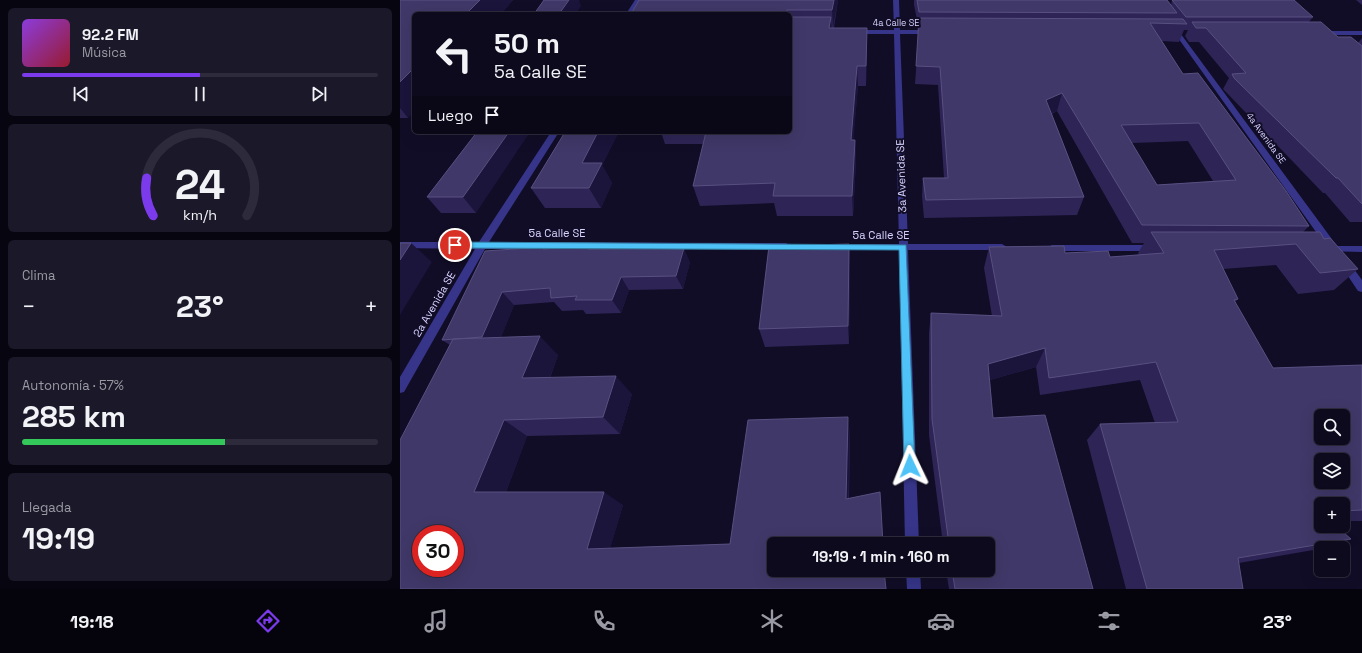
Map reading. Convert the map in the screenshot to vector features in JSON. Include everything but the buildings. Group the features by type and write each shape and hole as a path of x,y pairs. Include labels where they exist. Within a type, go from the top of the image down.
{"street":[{"path":"630,12 638,0"},
{"name":"3a Avenida SE","path":"896,0 912,537"},
{"name":"4a Avenida SE","path":"1169,22 1362,288"},
{"name":"4a Calle SE","path":"844,32 936,32"},
{"path":"1311,33 1362,33"},
{"path":"1326,33 1336,42"},
{"name":"2a Avenida SE","path":"400,388 482,245 553,134"},
{"name":"5a Calle SE","path":"400,244 792,246"},
{"name":"5a Calle SE","path":"824,246 1015,247"},
{"path":"1039,248 1167,248"},
{"path":"1318,249 1362,249"},
{"path":"913,577 914,589"}],"route":[{"path":"455,245 903,247 910,466"}]}
